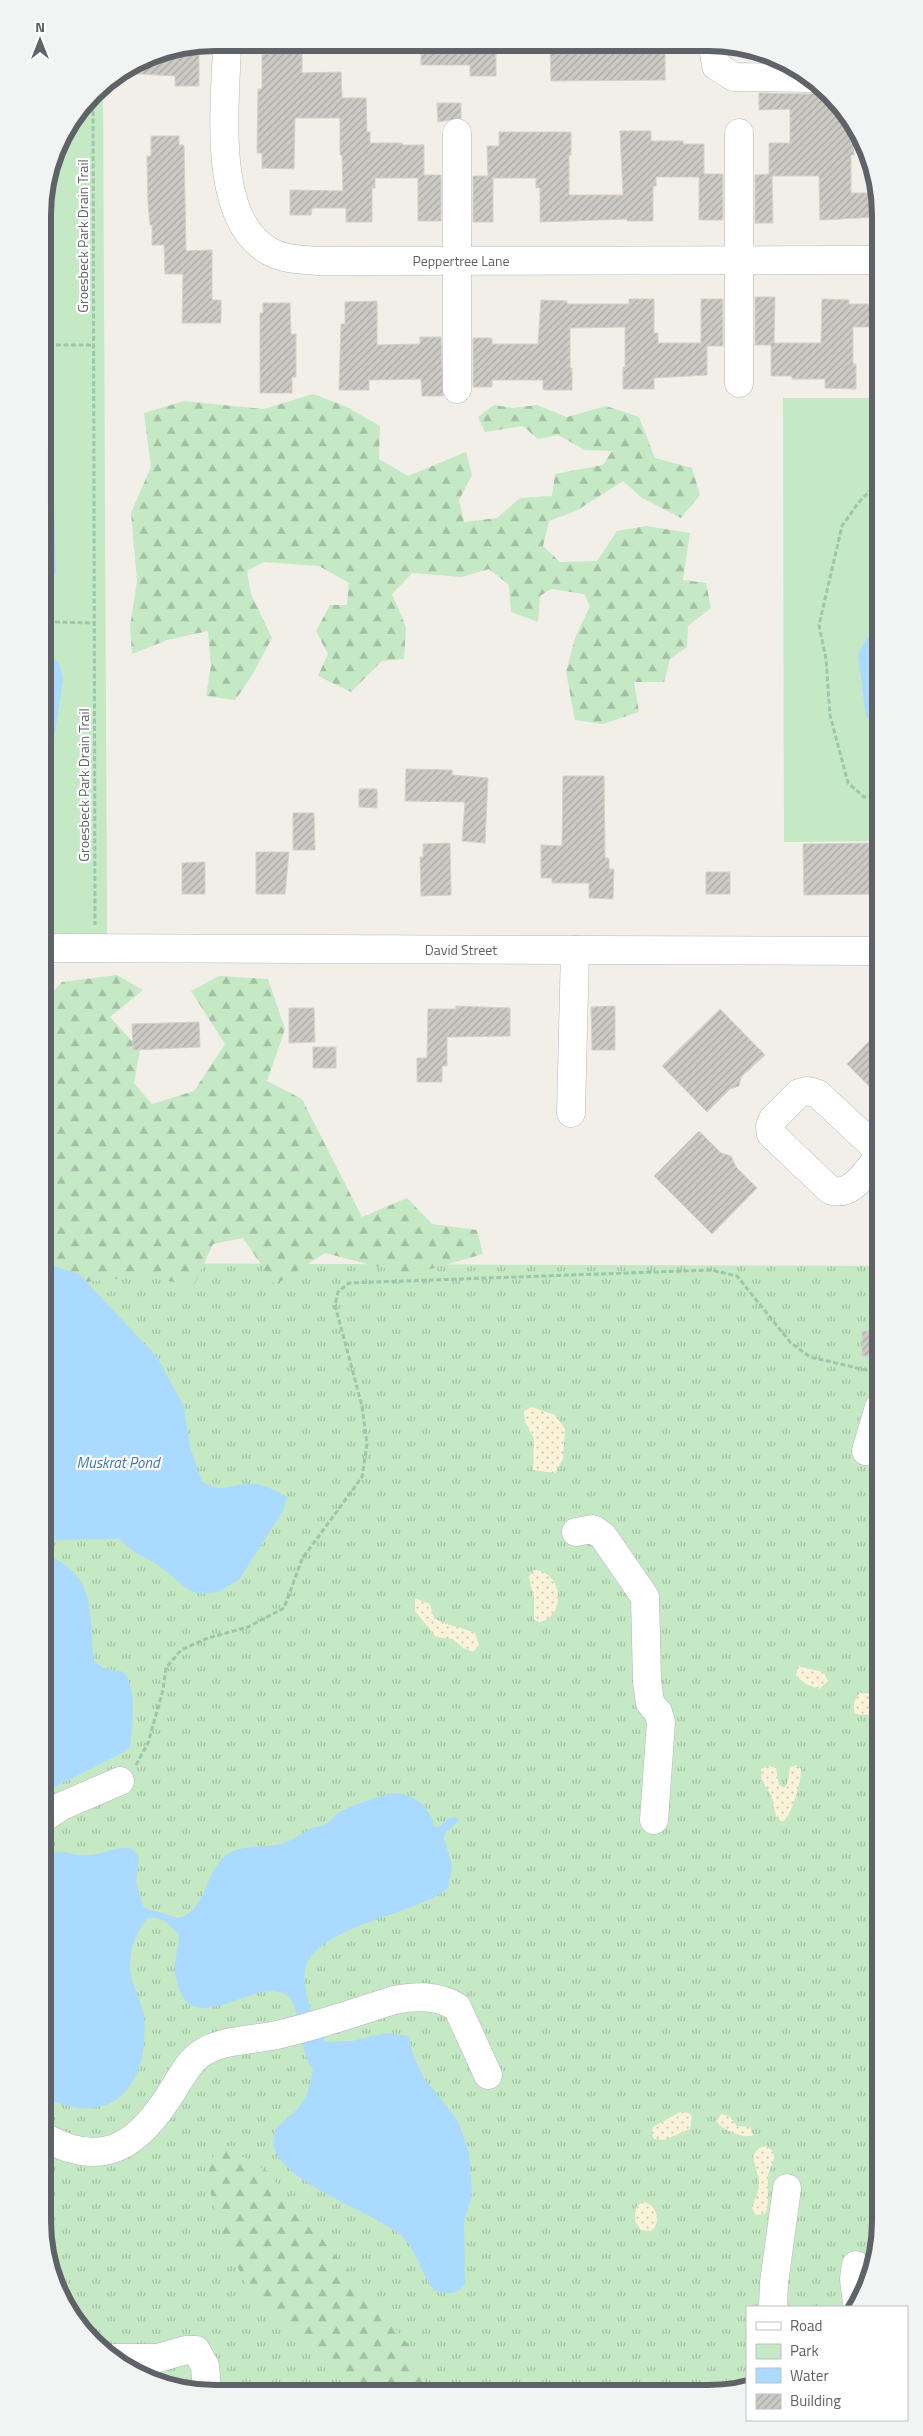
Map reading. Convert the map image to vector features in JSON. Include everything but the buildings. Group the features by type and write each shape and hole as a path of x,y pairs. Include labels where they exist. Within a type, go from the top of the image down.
{"street":[{"name":"Peppertree Lane","path":"227,51 225,141 227,181 239,219 251,238 269,252 293,259 457,261 872,260"},
{"path":"713,51 716,66 734,77 797,78"},
{"path":"456,133 457,388"},
{"path":"739,133 740,383"},
{"name":"David Street","path":"52,948 872,951"},
{"path":"571,1113 575,950"},
{"path":"872,1145 818,1094 808,1090 799,1093 773,1119 770,1126 771,1134 830,1190 838,1193 848,1191 872,1164"},
{"path":"866,1451 871,1433"},
{"path":"576,1532 593,1529 603,1536 644,1597 647,1680 650,1703 658,1712 661,1722 654,1820"},
{"path":"51,1812 120,1781"},
{"path":"51,2141 81,2152 103,2151 122,2145 139,2134 156,2118 192,2061 200,2054 224,2045 286,2033 394,2000 413,1997 437,1998 454,2005 460,2011 488,2075"},
{"path":"774,2306 775,2276 787,2188"},
{"path":"856,2265 854,2279 856,2290"},
{"path":"126,2358 158,2358 186,2350 196,2350 205,2366 207,2384"}],"path":[{"name":"Groesbeck Park Drain Trail","path":"93,106 96,948"},
{"path":"56,345 95,345"},
{"path":"872,489 859,502 842,526 819,625 826,659 830,715 848,783 864,797 872,796"},
{"path":"55,622 95,623"},
{"path":"120,1781 136,1766 148,1744 163,1690 166,1668 181,1650 208,1638 248,1627 284,1608 302,1559 362,1477 368,1444 362,1406 335,1305 338,1292 349,1283 711,1270 737,1276 790,1342 810,1357 871,1372"}],"green space":[{"path":"103,96 107,934 52,935 52,205 54,183 68,143 85,115"},
{"path":"313,394 345,406 380,426 379,459 408,476 466,452 472,475 459,500 464,522 497,518 520,498 552,496 555,474 603,465 612,451 585,450 558,435 538,439 523,426 485,432 478,417 494,405 513,408 537,405 567,417 606,406 639,417 655,458 692,468 700,495 681,518 642,498 623,481 576,511 549,521 543,546 560,562 597,561 617,531 646,526 690,533 683,580 706,583 711,608 688,626 687,647 670,659 664,682 634,682 639,712 603,724 575,720 566,672 575,638 590,606 584,594 551,589 540,596 538,622 511,612 509,585 489,569 461,577 412,573 392,594 406,627 404,659 382,661 351,692 318,676 328,654 316,631 330,605 347,605 349,583 319,566 264,562 247,571 251,594 272,638 251,677 235,700 206,696 211,666 208,631 167,640 132,654 130,627 137,581 131,513 151,467 144,413 184,401 264,409"},
{"path":"783,398 872,398 872,841 784,842"},
{"path":"117,975 143,990 110,1017 140,1050 134,1083 152,1104 194,1091 225,1044 191,991 219,976 268,979 285,1029 267,1081 302,1099 362,1217 407,1198 432,1224 477,1230 483,1254 410,1275 325,1253 275,1285 243,1238 213,1244 194,1286 142,1276 76,1283 51,1270 52,993 62,982"},
{"path":"51,1263 871,1266 871,2231 869,2253 863,2273 848,2306 746,2306 746,2380 708,2385 215,2385 183,2382 133,2363 115,2351 99,2337 79,2312 68,2293 60,2273 54,2253 51,2221"},
{"path":"218,2142 267,2171 410,2347 426,2385 349,2385 338,2363 252,2297 218,2226 207,2176"}],"sand":[{"path":"532,1407 555,1415 565,1429 563,1459 555,1473 533,1470 534,1439 525,1422 524,1411"},
{"path":"533,1570 543,1572 550,1577 558,1593 555,1611 549,1618 540,1622 534,1620 534,1598 529,1577"},
{"path":"415,1598 430,1604 434,1618 475,1633 479,1645 473,1652 463,1648 453,1639 436,1637 415,1611"},
{"path":"798,1666 823,1672 828,1681 819,1689 806,1684 796,1676"},
{"path":"861,1692 871,1694 871,1714 860,1715 855,1713 854,1707 857,1696"},
{"path":"796,1765 801,1769 798,1789 789,1814 782,1822 776,1816 772,1797 762,1780 761,1769 770,1766 776,1768 779,1785 784,1788 787,1784 790,1768"},
{"path":"680,2112 689,2113 692,2117 690,2129 664,2140 654,2139 653,2127"},
{"path":"721,2114 729,2116 737,2126 750,2127 753,2135 740,2135 723,2127 717,2121"},
{"path":"766,2146 774,2154 768,2173 767,2211 765,2214 756,2215 752,2208 758,2192 759,2181 753,2156 759,2148"},
{"path":"643,2201 651,2206 656,2214 657,2223 651,2231 641,2230 635,2221 636,2207"}],"water":[{"path":"52,434 52,434 56,573 52,579"},
{"path":"872,637 872,720 866,716 858,655 867,638"},
{"path":"52,657 59,663 63,679 52,754"},
{"name":"Muskrat Pond","path":"51,1265 79,1274 157,1357 184,1407 190,1447 202,1482 210,1486 222,1488 243,1484 256,1484 270,1488 287,1497 283,1511 239,1580 218,1592 198,1594 185,1587 157,1564 137,1554 119,1539 53,1540 52,1557 78,1577 84,1589 90,1615 94,1661 103,1668 124,1672 128,1680 133,1699 133,1719 130,1747 124,1752 51,1789"},
{"path":"391,1793 407,1795 425,1807 435,1827 439,1827 450,1818 459,1818 458,1822 446,1832 444,1838 452,1866 448,1888 414,1906 346,1932 326,1942 312,1955 305,1970 305,1985 309,2002 322,2030 324,2042 352,2041 387,2033 408,2036 414,2057 424,2078 458,2121 469,2153 472,2193 464,2223 465,2283 459,2290 451,2293 434,2290 403,2237 390,2227 304,2180 286,2166 275,2151 274,2135 281,2124 296,2111 305,2098 313,2069 304,2051 295,2008 291,2000 287,1995 273,1991 205,2008 192,2005 181,1993 175,1970 179,1936 173,1928 161,1919 146,1919 135,1939 131,1955 131,1975 144,2016 144,2042 141,2062 134,2079 125,2092 113,2102 99,2107 83,2108 65,2105 51,2100 51,1854 55,1852 66,1852 84,1855 122,1848 133,1849 139,1858 136,1883 144,1908 178,1918 187,1915 194,1908 200,1900 213,1871 225,1856 239,1849 284,1843 315,1827 325,1825 338,1813"}]}
